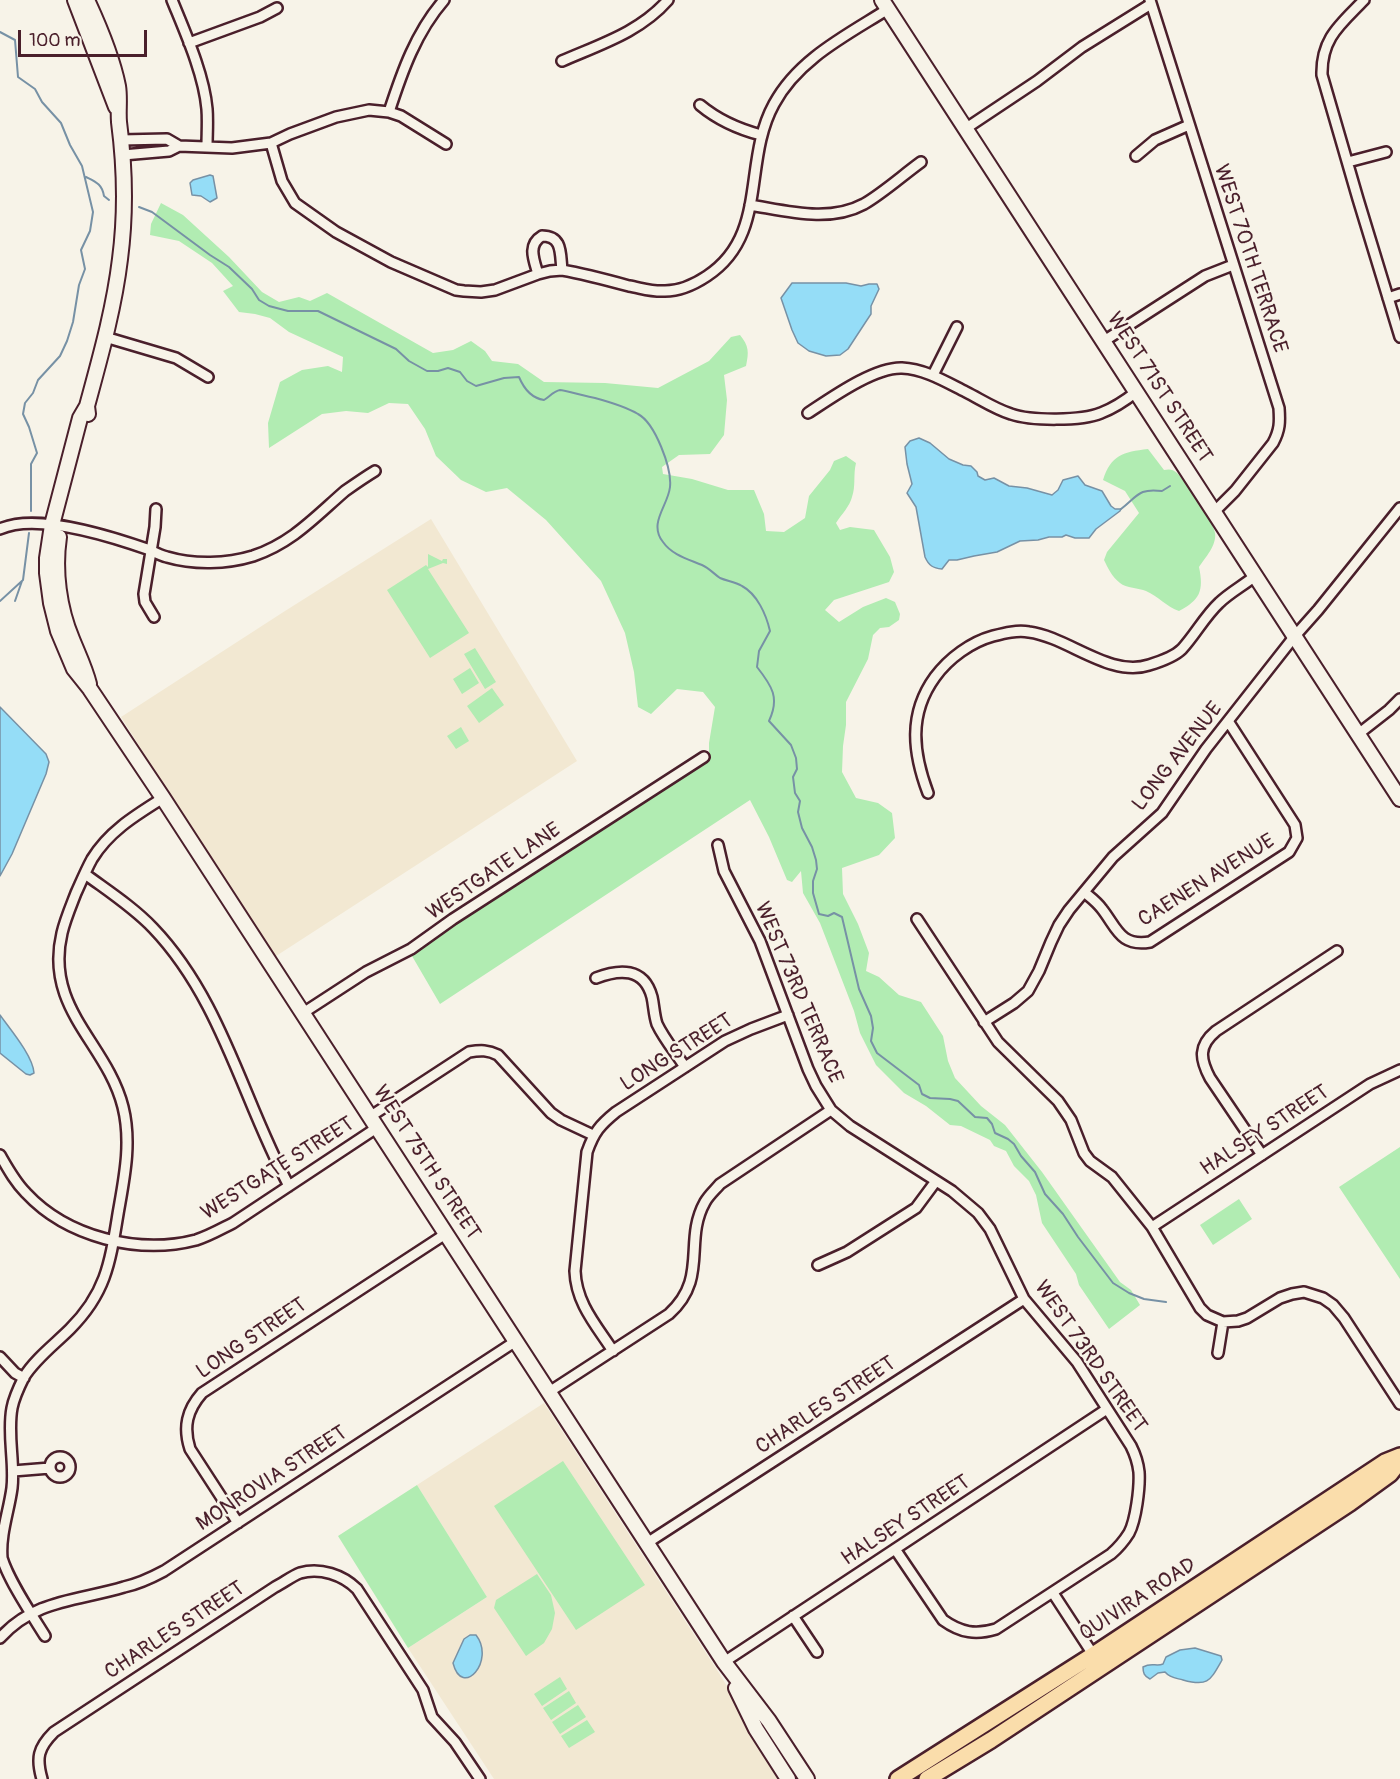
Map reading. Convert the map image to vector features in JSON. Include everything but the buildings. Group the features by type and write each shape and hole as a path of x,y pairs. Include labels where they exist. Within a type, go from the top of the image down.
{"main road":[{"path":"75,0 118,113"},
{"path":"87,0 101,30 114,68 118,89 118,113"},
{"name":"WEST 71ST STREET","path":"885,4 1400,799"},
{"name":"WEST 75TH STREET","path":"118,113 122,148 124,211 120,260 105,337 87,406 80,418 47,558 54,617 65,648 74,669 90,688 163,798 724,1662 769,1721 807,1779"},
{"name":"QUIVIRA ROAD","path":"927,1779 963,1757 1097,1661 1255,1557 1385,1462 1400,1456"},
{"name":"QUIVIRA ROAD","path":"1255,1557 1350,1503 1390,1474 1400,1461"},
{"name":"QUIVIRA ROAD","path":"898,1779 954,1743 1097,1661"},
{"name":"WEST 75TH STREET","path":"724,1662 756,1729 788,1779"},
{"path":"954,1743 963,1757"}],"street":[{"path":"172,0 189,43 206,102 207,147"},
{"path":"389,112 415,45 444,0"},
{"path":"562,61 637,28 657,13 668,0"},
{"path":"1365,0 1335,30 1325,48 1322,75 1400,337"},
{"path":"965,129 1151,2"},
{"name":"WEST 70TH TERRACE","path":"1151,2 1279,408 1278,434 1235,490 1215,511"},
{"path":"271,143 282,181 295,203 362,248 445,285 464,291 481,292 506,286 538,274 562,270 651,291 683,287 711,274 735,251 746,229 761,135 775,102 804,65 885,4"},
{"path":"189,43 260,17 277,8"},
{"path":"700,105 714,117 761,135"},
{"path":"122,148 167,139 180,146 232,148 271,143 345,114 369,110 401,116 446,144"},
{"path":"1136,156 1155,140 1189,125"},
{"path":"122,148 169,151 180,146"},
{"path":"1348,162 1386,152"},
{"path":"750,205 802,214 824,215 844,212 865,204 921,162"},
{"path":"538,274 532,249 535,242 542,236 556,239 559,244 562,270"},
{"path":"1104,342 1205,276 1233,265"},
{"path":"1388,298 1400,294"},
{"path":"933,375 957,327"},
{"path":"105,337 176,358 208,377"},
{"path":"808,413 859,381 901,368 933,375 1019,417 1089,417 1101,414 1136,392"},
{"path":"0,529 17,524 78,528 151,550 168,558 204,562 232,560 251,557 289,540 344,492 375,471"},
{"name":"LONG AVENUE","path":"984,1022 1028,991 1059,925 1084,892 1113,857 1162,813 1194,765 1228,721 1400,508"},
{"path":"154,617 144,594 156,509"},
{"path":"928,794 915,744 917,717 926,689 954,657 981,640 1010,632 1028,632 1048,636 1122,667 1148,666 1180,651 1219,603 1256,576"},
{"path":"1357,735 1400,699"},
{"name":"CAENEN AVENUE","path":"1084,892 1103,910 1123,938 1141,944 1150,942 1288,852 1297,838 1295,825 1228,721"},
{"name":"WESTGATE LANE","path":"303,1013 366,972 411,950 453,919 704,757"},
{"path":"45,1636 2,1558 1,1525 10,1499 13,1471 11,1416 16,1395 28,1371 78,1321 96,1297 108,1268 128,1149 123,1106 110,1073 68,1005 59,962 62,931 95,854 118,828 163,798"},
{"name":"WEST 73RD TERRACE","path":"718,845 724,871 760,941 808,1069 831,1110 861,1135 964,1200 990,1229 1002,1255"},
{"path":"85,874 128,905 152,927 192,979 227,1044 266,1140 289,1186"},
{"path":"917,919 998,1042 1063,1108 1071,1120 1084,1153 1090,1161 1112,1177 1152,1227 1200,1308 1207,1315 1223,1322 1238,1321 1292,1294 1304,1292 1323,1298 1333,1305 1344,1318 1400,1404"},
{"path":"1262,1155 1203,1065 1204,1045 1209,1036 1216,1031 1337,951"},
{"path":"596,978 619,971 630,972 640,978 649,988 658,1026 685,1067"},
{"name":"LONG STREET","path":"593,1135 602,1123 616,1112 725,1041 788,1016"},
{"name":"WESTGATE STREET","path":"0,1155 16,1182 26,1193 47,1211 74,1228 114,1240 163,1245 198,1240 233,1223 289,1186 469,1052 489,1051 498,1056 550,1113 593,1135"},
{"name":"HALSEY STREET","path":"1152,1227 1370,1084 1400,1070"},
{"path":"549,1392 669,1314 685,1295 690,1284 699,1216 711,1194 720,1184 831,1110"},
{"path":"593,1135 587,1152 575,1284 584,1308 612,1351"},
{"path":"818,1265 847,1252 916,1208 936,1181"},
{"name":"LONG STREET","path":"238,1523 190,1449 186,1437 186,1425 188,1413 195,1401 202,1393 447,1233"},
{"name":"WEST 73RD STREET","path":"895,1549 937,1613 952,1626 963,1631 983,1633 996,1629 1118,1548 1129,1532 1134,1519 1139,1472 1133,1451 1077,1362 1024,1299 1002,1255"},
{"name":"CHARLES STREET","path":"647,1543 1024,1299"},
{"path":"1218,1353 1223,1322"},
{"name":"MONROVIA STREET","path":"0,1638 31,1613 54,1603 124,1588 147,1580 173,1566 516,1341"},
{"path":"0,1357 15,1373 24,1378"},
{"name":"HALSEY STREET","path":"724,1662 1107,1409"},
{"path":"13,1471 50,1468"},
{"name":"CHARLES STREET","path":"42,1779 38,1766 40,1752 54,1732 287,1580 311,1572 331,1574 352,1584 357,1589 423,1690 432,1717 455,1742 480,1779"},
{"path":"1053,1593 1097,1661"},
{"path":"793,1616 817,1652"}],"shaded area":[{"path":"431,519 577,761 273,958 121,717"},
{"path":"544,1403 719,1673 783,1779 494,1779 408,1648 487,1597 417,1485"}],"green space":[{"path":"161,203 183,215 229,257 262,292 279,302 299,297 310,301 327,293 433,353 453,350 471,341 485,351 492,361 518,364 544,382 605,383 658,388 709,361 731,337 740,335 747,346 747,361 746,366 724,375 727,400 724,435 710,454 679,455 662,467 663,474 692,479 728,490 754,490 764,514 766,531 784,532 805,518 809,496 830,470 834,461 846,456 856,463 851,500 836,523 840,530 850,527 874,530 890,557 894,572 889,582 834,600 825,610 839,622 863,607 886,598 895,602 900,614 899,620 889,627 880,628 873,635 868,659 846,702 842,772 856,798 878,803 892,813 895,838 879,855 842,868 843,894 869,953 866,971 879,977 899,995 921,1002 943,1036 948,1061 955,1078 981,1106 1005,1125 1042,1172 1120,1282 1131,1290 1140,1305 1109,1329 1079,1285 1076,1274 1042,1223 1036,1195 1029,1181 1014,1166 1006,1151 994,1146 990,1140 961,1126 950,1125 926,1106 904,1093 876,1065 860,1033 854,1011 820,923 803,893 801,871 792,882 787,880 750,800 440,1004 412,956 472,912 709,759 709,743 715,707 703,692 677,689 651,714 638,707 634,672 625,633 601,581 546,520 507,488 486,492 461,480 436,456 425,429 408,404 389,403 368,413 346,411 322,414 269,448 268,423 280,382 302,370 328,366 342,372 343,357 289,332 270,318 239,312 223,291 233,286 212,263 179,241 150,235 151,224"},
{"path":"1148,449 1164,470 1172,470 1181,477 1205,511 1215,533 1212,547 1199,567 1201,582 1199,594 1192,603 1179,611 1146,591 1120,583 1112,575 1104,560 1107,552 1139,513 1125,491 1103,480 1106,472 1119,456"},
{"path":"428,554 442,561 447,559 447,564 443,563 428,569 469,633 430,658 387,590 426,565 428,567"},
{"path":"475,648 496,682 485,689 464,654"},
{"path":"470,668 479,683 462,694 453,679"},
{"path":"492,688 504,705 479,723 467,706"},
{"path":"461,727 469,741 456,749 447,736"},
{"path":"1400,1147 1400,1279 1339,1187"},
{"path":"1239,1199 1252,1219 1213,1245 1200,1225"},
{"path":"563,1461 645,1585 576,1630 494,1506"},
{"path":"417,1485 487,1597 408,1648 338,1536"},
{"path":"537,1574 551,1595 555,1613 552,1629 544,1643 526,1656 494,1608 496,1600"},
{"path":"560,1677 567,1689 542,1706 534,1694"},
{"path":"569,1691 576,1703 551,1720 543,1708"},
{"path":"578,1705 586,1717 560,1734 552,1722"},
{"path":"587,1720 595,1732 569,1748 561,1736"}],"water":[{"path":"210,175 213,176 217,198 210,202 201,196 192,195 190,183"},
{"path":"792,283 846,283 861,286 877,284 879,289 871,306 871,314 848,349 840,355 826,356 809,351 798,343 781,298"},
{"path":"919,438 930,443 949,459 971,466 978,476 985,480 994,478 1009,486 1052,495 1058,490 1063,480 1078,476 1085,485 1102,491 1111,506 1121,509 1096,529 1089,538 1075,538 1066,535 1020,541 997,552 949,560 942,569 934,567 925,557 916,507 907,493 912,484 905,447 910,441"},
{"path":"0,707 46,754 49,762 12,854 0,876"},
{"path":"0,1015 30,1059 34,1073 26,1074 0,1053"},
{"path":"470,1635 476,1635 481,1645 482,1655 480,1665 475,1672 470,1677 463,1677 457,1673 453,1663 464,1639"},
{"path":"1195,1648 1221,1656 1222,1660 1207,1681 1191,1682 1173,1678 1165,1672 1158,1673 1150,1679 1144,1674 1143,1667 1163,1664 1166,1657 1180,1650"}],"waterway":[{"path":"0,32 15,40 18,77 35,89 42,102 61,123 82,166 93,212 90,231 81,250 85,269 79,285 73,322 67,341 60,356 38,380 33,393 25,403 23,414 37,453 31,464 31,511"},
{"path":"86,177 98,184 104,196 109,200"},
{"path":"139,207 152,212 229,267 252,289 259,300 269,306 288,311 318,311 396,349 409,361 427,371 448,368 460,372 467,381 476,386 504,378 519,377 528,392 539,399 544,400 562,390 617,405 644,419 661,447 670,479 669,494 657,528 663,542 686,559 705,566 720,578 747,590 756,599 766,618 770,631 759,651 757,667 773,692 774,706 769,721 791,745 796,758 797,769 793,777 795,793 800,801 798,812 802,828 816,860 817,869 813,881 813,893 819,914 828,916 834,913 842,917 859,989 871,1016 873,1028 871,1041 877,1053 919,1085 922,1094 930,1098 958,1101 975,1117 987,1118 995,1133 1014,1144 1035,1172 1045,1194 1063,1214 1113,1283 1144,1299 1166,1302"},
{"path":"1121,509 1143,492 1162,491 1170,486"},
{"path":"0,601 23,580 29,533"},
{"path":"15,601 22,581"}]}
